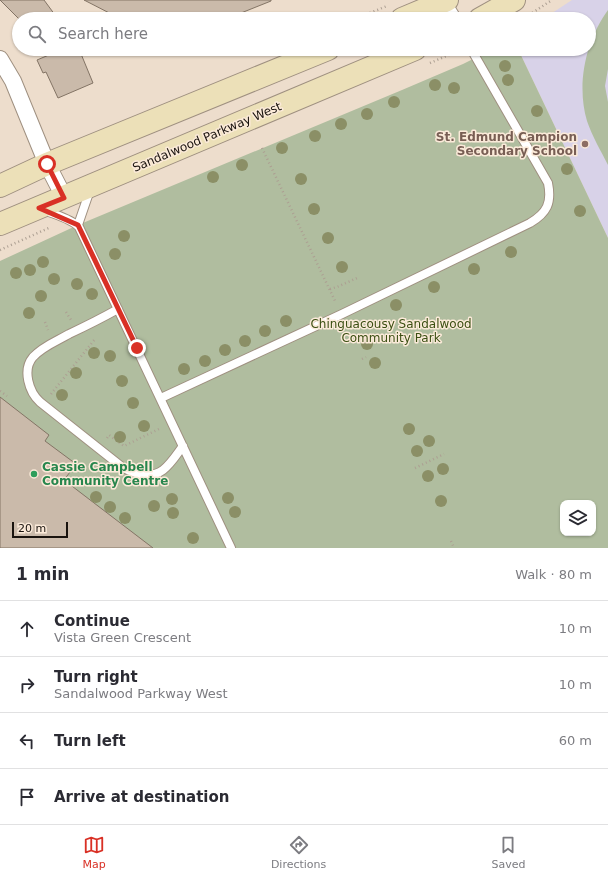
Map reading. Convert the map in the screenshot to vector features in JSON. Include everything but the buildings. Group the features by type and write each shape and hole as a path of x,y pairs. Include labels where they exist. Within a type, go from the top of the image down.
{"main road":[{"path":"397,10 446,5"},
{"path":"506,12 521,8"},
{"path":"0,186 47,164 311,56"},
{"name":"Sandalwood Parkway West","path":"0,224 398,56"}],"street":[{"path":"0,59 13,81 47,164 64,198"}],"lane":[{"path":"161,398 335,317 530,223 545,211 549,202 550,192 548,183 475,56"},
{"path":"78,225 92,186"},
{"path":"39,208 78,225 232,548"},
{"path":"118,309 44,347 33,357 28,368 31,391 40,402 131,473 153,474 163,470 184,446"}],"path":[{"path":"521,8 552,0"},
{"path":"372,12 387,6 397,10"},
{"path":"262,148 338,305"},
{"path":"330,289 357,278"},
{"path":"51,394 95,340"},
{"path":"362,359 366,357"},
{"path":"0,391 7,396"},
{"path":"107,438 109,435 124,446 165,426"},
{"path":"415,468 444,454"},
{"path":"451,541 454,548"}],"shaded area":[{"name":"St. Edmund Campion Secondary School","path":"572,0 608,0 608,238 521,56 596,56 596,12 554,12"}],"green space":[{"path":"608,10 608,69 605,86 608,102 608,165 587,121 583,92 585,63 587,56 596,56 596,31"},
{"name":"Chinguacousy Sandalwood Community Park","path":"479,56 521,56 608,238 608,548 0,548 0,261 78,225 402,90"}],"place":[{"name":"St. Edmund Campion Secondary School","path":"585,144"},
{"name":"Cassie Campbell Community Centre","path":"34,474"}],"route":[{"path":"47,164 64,198 39,208 78,225 137,348"}]}
